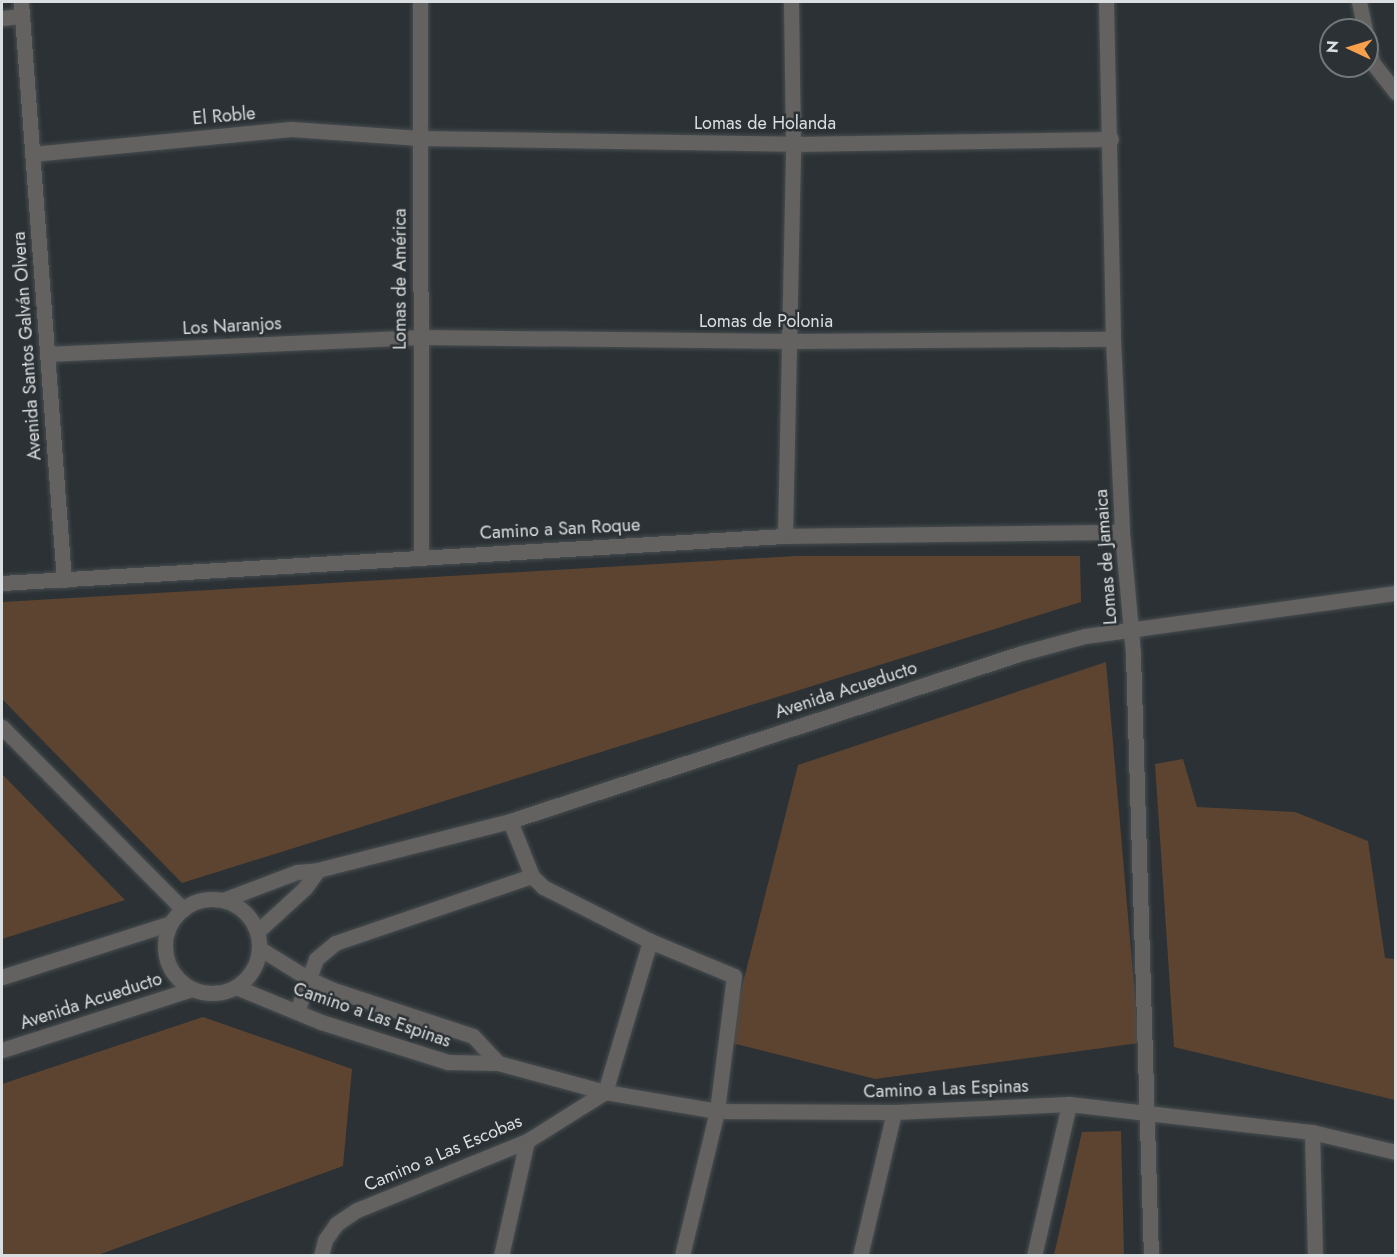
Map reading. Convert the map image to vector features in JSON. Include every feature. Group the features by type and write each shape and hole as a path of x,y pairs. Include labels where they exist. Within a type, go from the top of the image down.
{"street":[{"name":"Lomas de América","path":"420,2 421,556"},
{"path":"785,536 793,144 791,2"},
{"name":"Lomas de Jamaica","path":"1106,2 1111,139 1113,339 1122,532 1131,629 1149,1110 1151,1256"},
{"path":"1359,2 1362,18"},
{"path":"2,18 21,9"},
{"name":"Avenida Santos Galván Olvera","path":"21,9 64,580"},
{"path":"1379,71 1395,93"},
{"name":"El Roble","path":"32,154 291,129 420,138"},
{"name":"Lomas de Holanda","path":"420,138 793,144 1111,139"},
{"name":"Lomas de Polonia","path":"419,337 790,341 1113,339"},
{"name":"Los Naranjos","path":"47,354 419,337"},
{"name":"Camino a San Roque","path":"2,583 421,556 785,536 1122,532"},
{"name":"Avenida Acueducto","path":"223,900 297,872 318,870 510,821 1022,653 1085,636 1395,593"},
{"path":"2,727 183,909"},
{"path":"510,821 532,876 562,898 650,941 734,976 717,1111 682,1256"},
{"path":"258,931 305,888 318,870"},
{"path":"297,1011 316,959 335,943 532,876"},
{"path":"223,900 239,907 258,931 259,948 252,970 236,987 207,993 192,989 179,980 168,960 166,937 171,923 183,909 194,902 223,900"},
{"path":"2,977 171,923"},
{"path":"605,1092 650,941"},
{"name":"Camino a Las Espinas","path":"259,948 309,979 473,1036 498,1063"},
{"name":"Camino a Las Espinas","path":"236,987 297,1011 448,1062 498,1063 605,1092 717,1111 894,1112 1069,1104 1149,1110 1312,1132 1395,1152"},
{"name":"Avenida Acueducto","path":"2,1050 192,989"},
{"name":"Camino a Las Escobas","path":"321,1256 325,1240 336,1224 357,1210 527,1141 605,1092"},
{"path":"1034,1256 1069,1104"},
{"path":"860,1256 894,1112"},
{"path":"1312,1132 1315,1256"},
{"path":"501,1256 527,1141"}],"shaded area":[{"path":"796,556 1080,556 1081,602 182,883 2,699 2,602"},
{"path":"1106,662 1139,1043 875,1079 728,1042 798,765"},
{"path":"1183,759 1197,807 1295,812 1368,841 1385,958 1395,959 1395,1100 1174,1047 1155,764"},
{"path":"2,774 125,900 2,939"},
{"path":"203,1017 352,1069 343,1166 98,1255 2,1255 2,1084"},
{"path":"1121,1131 1124,1255 1054,1255 1082,1132"}]}
